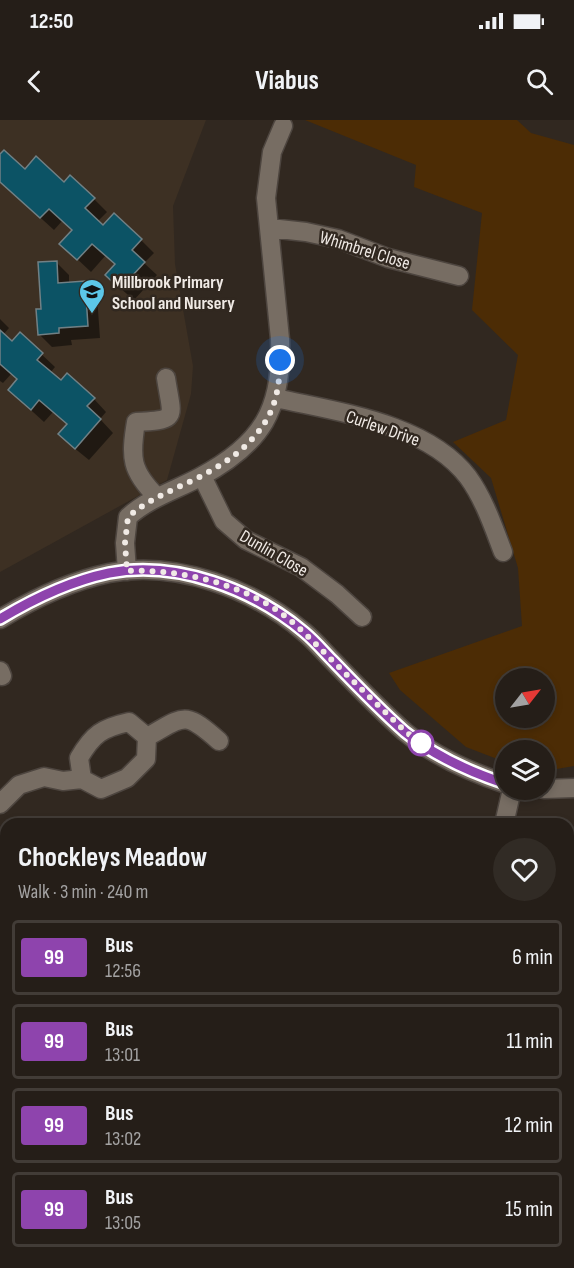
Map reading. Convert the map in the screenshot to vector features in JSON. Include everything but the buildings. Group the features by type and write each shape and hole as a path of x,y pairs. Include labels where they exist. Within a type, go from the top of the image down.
{"street":[{"path":"127,571 125,543 128,517 139,507 202,476 242,450 268,416 276,398 280,360 266,198 270,161 283,126"},
{"name":"Whimbrel Close","path":"270,228 306,232 338,239 388,258 459,276"},
{"path":"157,498 142,483 134,465 132,444 135,422 163,421 168,418 171,412 166,378"},
{"name":"Curlew Drive","path":"276,398 361,418 409,434 429,444 450,459 467,476 482,500 503,552"},
{"name":"Dunlin Close","path":"202,476 224,521 246,540 301,567 337,594 362,617"},
{"path":"0,619 48,594 109,573 167,572 199,577 236,590 272,607 306,633 406,732 455,764 495,780"},
{"path":"147,736 180,718 197,722 219,741"},
{"path":"82,779 78,758 90,740 108,726 129,722 147,736"},
{"path":"0,804 19,785 44,777 63,780 82,779 101,789 127,778 146,759 147,736"},
{"path":"555,789 574,788"},
{"path":"505,818 509,800"}],"shaded area":[{"name":"Millbrook Primary School and Nursery","path":"0,120 206,120 173,206 175,264 193,366 191,394 167,480 0,572"},
{"path":"305,120 517,120 531,133 574,145 574,766 555,769 555,740 495,740 495,758 466,747 400,690 389,673 522,626 518,568 491,478 453,442 506,420 518,355 472,310 482,213 414,187 416,165"}],"bus line":[{"name":"99","path":"0,619 48,594 109,573 140,570 199,577 236,590 272,607 306,633 406,732 455,764 495,781"}],"place":[{"name":"Millbrook Primary School and Nursery","path":"92,315"}],"route":[{"path":"280,360 276,398 258,432 242,450 202,476 139,507 128,517 125,543 127,571 167,572 199,577 236,590 272,607 306,633 406,732 421,743"}]}
